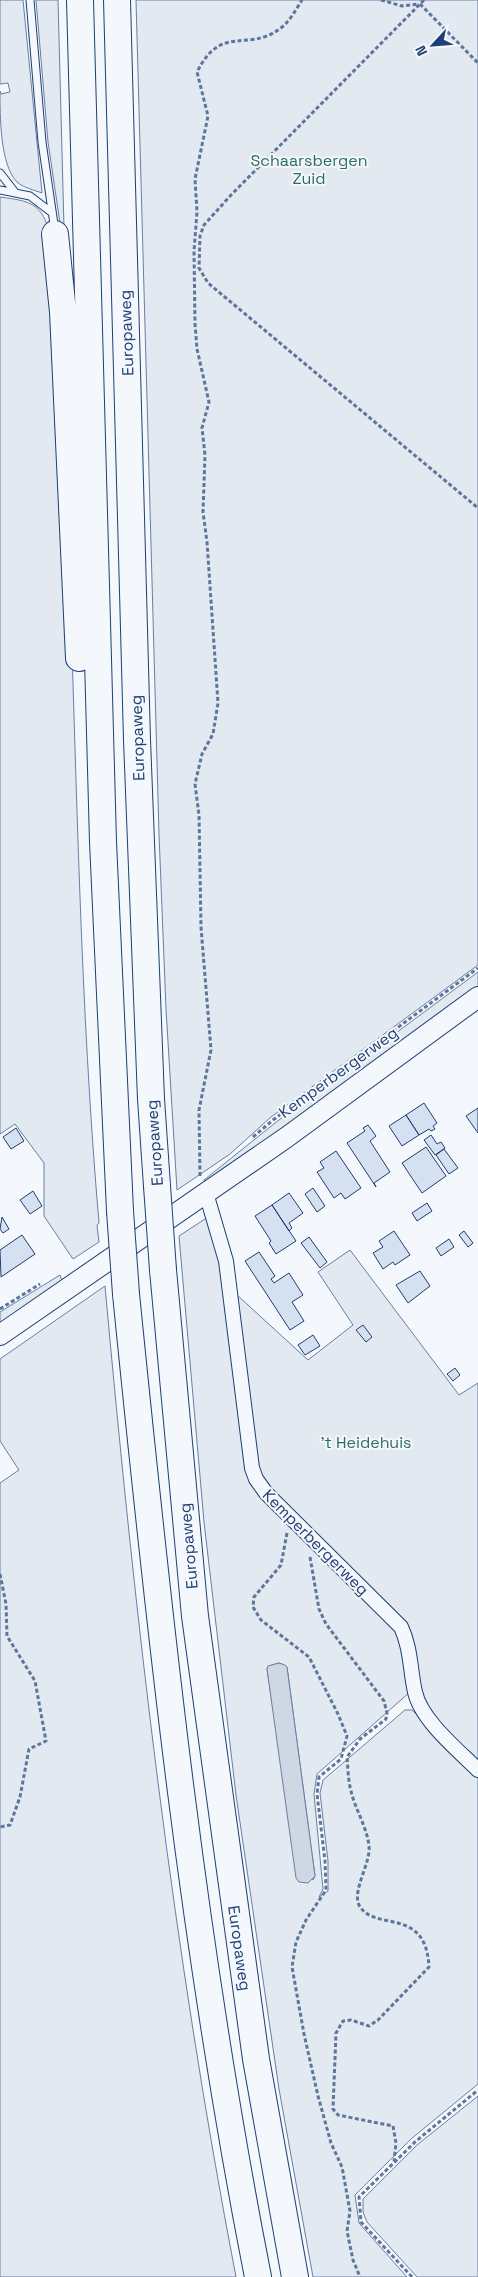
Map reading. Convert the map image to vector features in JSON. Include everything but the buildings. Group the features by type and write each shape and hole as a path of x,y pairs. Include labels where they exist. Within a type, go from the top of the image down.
{"highway":[{"path":"80,0 103,842 120,1211 126,1294 155,1585 190,1866 220,2063 258,2277"},
{"name":"Europaweg","path":"117,0 137,740 151,1099 163,1270 196,1626 254,2050 295,2277"},
{"path":"53,223 64,322 80,676 103,842"}],"main road":[{"name":"Kemperbergerweg","path":"0,1335 203,1186 476,1000"}],"street":[{"name":"Kemperbergerweg","path":"203,1186 226,1261 252,1468 256,1479 266,1493 401,1627 407,1639 415,1694 430,1720 478,1770"}],"lane":[{"path":"30,0 41,132 53,223"},
{"path":"0,173 14,191"},
{"path":"0,190 14,191 30,196 53,223"}],"path":[{"path":"203,1186 199,1110 211,1050 201,927 199,815 195,784 202,754 213,734 218,703 207,542 203,512 205,454 202,428 209,402 197,349 195,324 194,251 198,212 195,179 208,116 197,72 205,56 219,45 264,36 276,31 286,23 302,0"},
{"path":"381,0 402,6 420,4"},
{"path":"424,0 231,195 204,225 200,236 199,268 208,283 478,508"},
{"path":"420,4 478,63"},
{"name":"Kemperbergerweg","path":"246,1143 273,1120 478,968"},
{"path":"203,1186 208,1173"},
{"path":"283,1510 288,1529 281,1565 254,1597 253,1607 261,1620 309,1657 347,1736 341,1759 319,1777 317,1794 325,1861 326,1890 306,1920 296,1942 292,1967 318,2096 331,2143 342,2168 350,2211 347,2231 353,2260 360,2277"},
{"path":"310,1554 319,1609 326,1624 384,1701 387,1713 386,1719 360,1739 347,1757 351,1791 369,1846 368,1861 358,1893 359,1904 369,1915 397,1922 417,1932 428,1950 429,1967 378,2020 369,2026 351,2020 343,2021 336,2033 333,2109 338,2115 393,2126 396,2143 394,2161"},
{"path":"0,1574 6,1604 6,1636 35,1681 46,1741 29,1749 20,1797 10,1825 0,1827"},
{"path":"412,2277 362,2222 358,2197 394,2161 478,2090"}],"green space":[{"path":"0,0 23,0 42,193 17,182 11,174 4,152 0,91 1,94 10,92 8,83 0,84"},
{"path":"36,0 58,0 64,228 61,230 48,142"},
{"name":"Schaarsbergen Zuid","path":"136,0 478,0 478,965 271,1117 230,1154 177,1190 166,1009 159,834"},
{"path":"0,197 27,202 34,206 43,217 50,236 67,522 87,1059 99,1223 97,1225 99,1242 73,1259 44,1216 44,1163 15,1124 0,1134"},
{"path":"478,972 478,987 205,1184 204,1180 275,1123"},
{"path":"208,1217 220,1261 249,1467 397,1629 403,1641 410,1692 317,1774 314,1794 323,1889 319,1897 328,1891 328,1861 320,1793 323,1780 405,1710 412,1710 478,1776 478,2084 411,2139 355,2195 359,2223 407,2277 313,2277 279,2089 236,1795 204,1522 179,1236","holes":["279,1663 287,1667 315,1876 313,1880 279,1747 267,1669 269,1666"]},
{"name":"'t Heidehuis","path":"350,1250 459,1395 478,1383 478,1765 433,1717 420,1692 411,1637 259,1477 237,1295 308,1360 353,1325 318,1272"},
{"path":"60,1275 62,1281 0,1325 0,1312"},
{"path":"105,1286 129,1535 158,1783 193,2031 236,2277 0,2277 0,1483 19,1470 0,1441 0,1359"},
{"path":"478,2096 478,2277 417,2277 367,2222 363,2212 363,2199 417,2145"}],"shaded area":[{"path":"279,1663 287,1667 315,1876 308,1883 299,1882 296,1878 267,1669 268,1666"}]}
